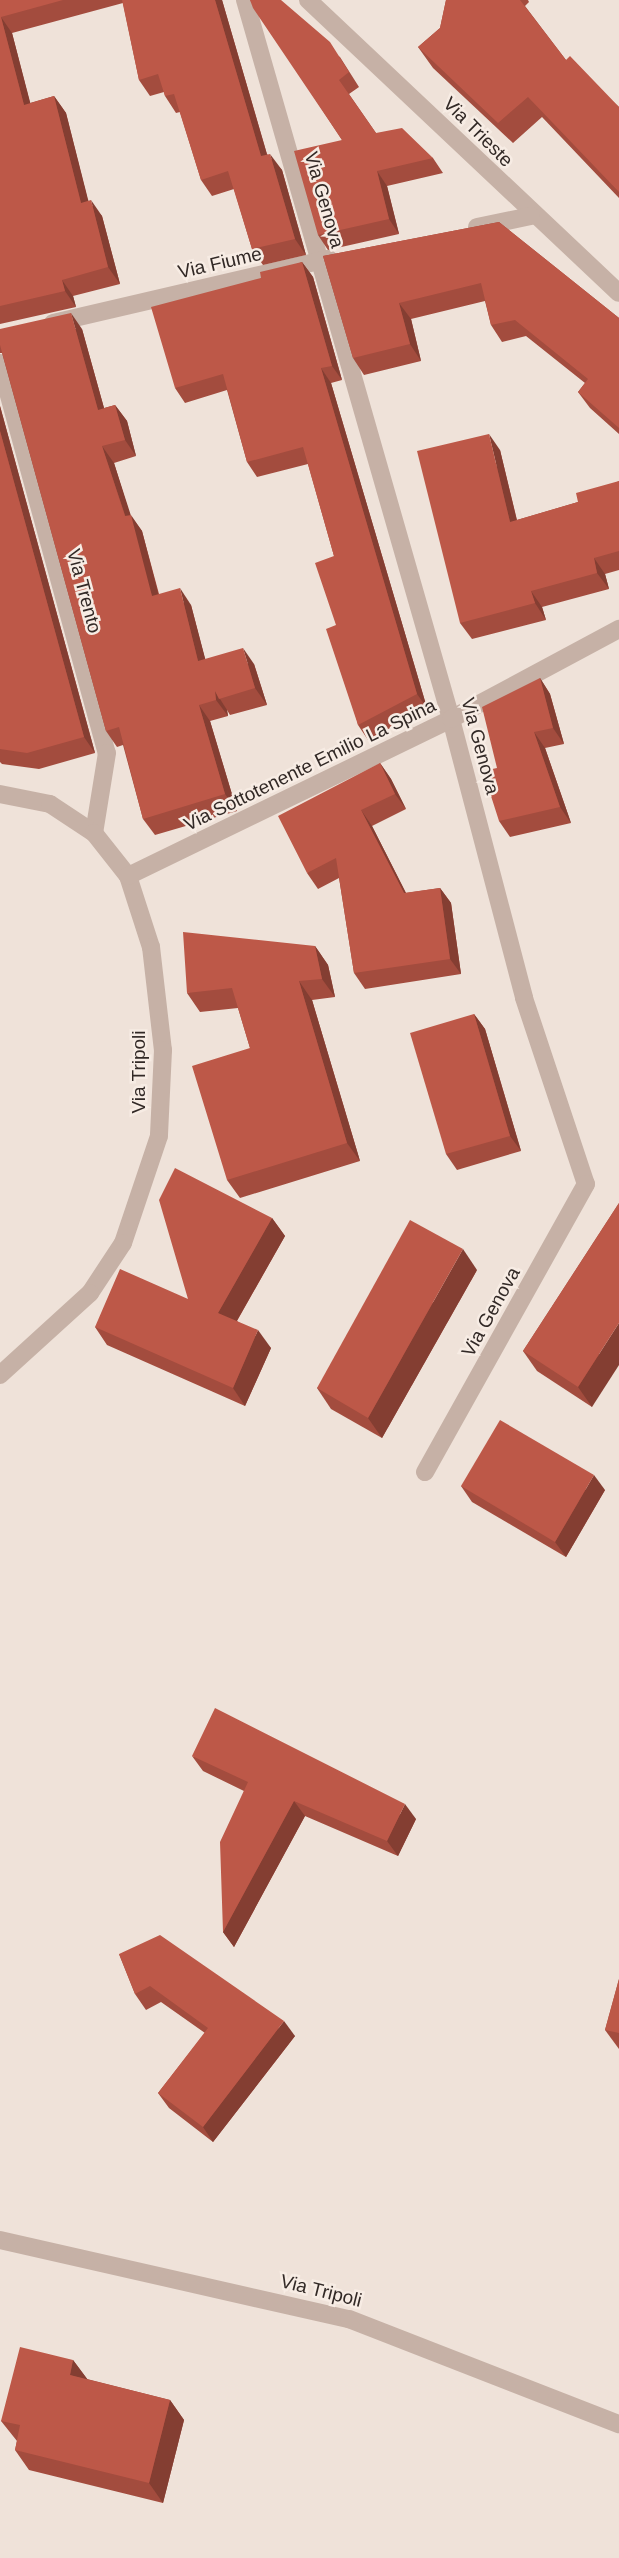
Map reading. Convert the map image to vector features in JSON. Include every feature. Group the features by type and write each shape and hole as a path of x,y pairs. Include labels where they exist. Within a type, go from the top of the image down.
{"street":[{"name":"Via Genova","path":"245,0 452,719 524,998 586,1184 425,1472"},
{"name":"Via Trieste","path":"308,0 531,216 619,293"},
{"path":"452,233 531,216"},
{"name":"Via Fiume","path":"27,330 346,255"},
{"name":"Via Trento","path":"0,363 107,753 94,833"},
{"name":"Via Sottotenente Emilio La Spina","path":"128,876 452,719 619,629"},
{"name":"Via Tripoli","path":"0,794 50,804 94,833 128,876 151,947 163,1050 159,1136 123,1243 90,1293 0,1375"},
{"name":"Via Tripoli","path":"0,2240 349,2319 619,2424"}],"building":[{"path":"0,0 63,0 1,17 24,105 54,96 81,203 91,200 108,267 62,280 65,291 0,306"},
{"path":"122,0 215,0 261,156 270,154 295,239 252,249 228,171 201,180 174,94 165,96 158,74 139,80"},
{"path":"250,0 281,0 330,42 349,72 339,80 376,133 402,128 433,158 377,171 389,219 318,235 294,151 342,140"},
{"path":"446,0 520,0 566,60 570,56 619,107 619,192 528,97 498,123 418,47 440,28"},
{"path":"499,222 619,318 619,428 578,392 588,379 515,320 491,325 481,283 399,303 410,344 353,358 323,256"},
{"path":"302,262 332,366 321,368 417,694 358,725 326,629 336,625 315,563 334,556 303,447 247,462 223,374 175,388 151,307 261,278 260,272"},
{"path":"71,313 98,410 115,405 125,440 102,446 125,516 131,515 152,596 180,588 198,661 243,648 255,688 219,699 215,691 216,700 199,705 225,794 143,819 119,727 106,731 0,345 0,329"},
{"path":"0,431 84,737 27,753 0,749"},
{"path":"489,434 510,522 578,502 576,493 619,481 619,551 594,558 597,573 531,591 535,603 460,623 417,451"},
{"path":"540,678 553,728 534,732 560,807 499,821 483,771 497,768 482,707"},
{"path":"380,763 395,794 361,810 404,893 440,888 450,959 354,973 336,858 307,873 278,816"},
{"path":"183,932 315,946 322,979 299,981 347,1143 227,1180 192,1066 250,1048 232,988 187,993"},
{"path":"474,1014 510,1136 446,1154 410,1033"},
{"path":"175,1168 272,1218 218,1313 258,1330 233,1388 95,1327 120,1269 188,1299 159,1200"},
{"path":"619,1203 619,1323 578,1387 523,1351"},
{"path":"410,1220 463,1249 368,1418 317,1388"},
{"path":"500,1420 594,1475 555,1542 461,1486"},
{"path":"215,1708 405,1804 387,1841 294,1801 223,1932 220,1842 248,1782 192,1756"},
{"path":"160,1935 284,2021 203,2127 158,2093 208,2028 150,1986 135,1994 119,1954"},
{"path":"619,1979 619,2033 605,2030"},
{"path":"20,2347 73,2360 70,2375 170,2400 149,2483 15,2450 20,2425 1,2421"}]}
